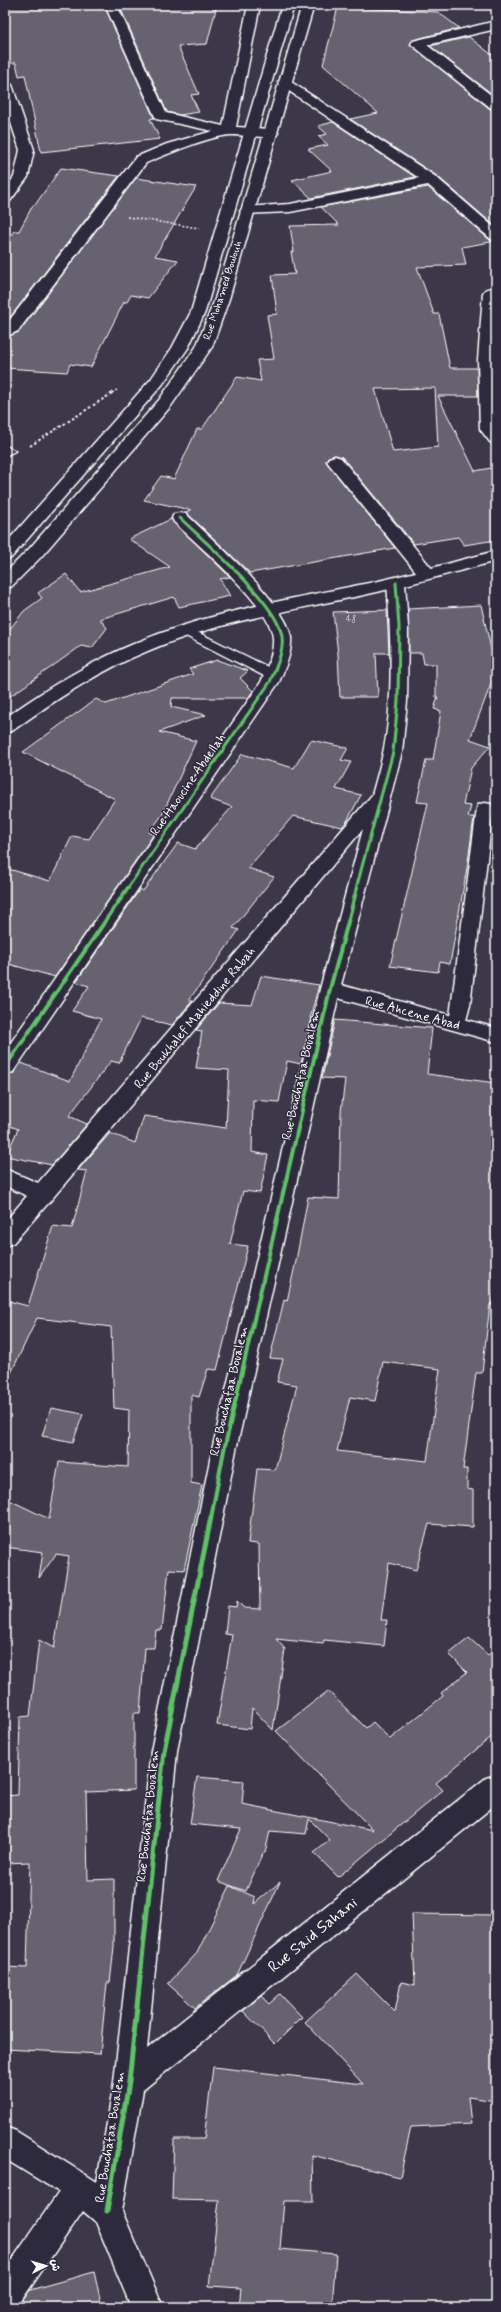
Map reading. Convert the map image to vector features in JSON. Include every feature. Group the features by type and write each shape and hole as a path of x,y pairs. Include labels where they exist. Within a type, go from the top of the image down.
{"street":[{"path":"111,5 166,131"},
{"path":"229,131 254,5"},
{"path":"5,554 157,382 176,354 198,312 288,5"},
{"name":"Rue Mohamed Boulouh","path":"5,583 35,553 106,472 184,378 204,347 211,330 271,133 308,5"},
{"path":"489,30 417,44 496,105"},
{"path":"285,82 431,180 496,236"},
{"path":"5,85 27,150 21,177 5,198"},
{"path":"166,131 229,131"},
{"path":"5,332 13,328 140,160 166,131 271,133"},
{"path":"247,211 290,208 431,180"},
{"path":"496,290 490,293 486,368 488,430 496,440"},
{"path":"335,461 427,574"},
{"name":"Rue Haoucine Abdellah","path":"5,1067 273,675 280,660 281,632 270,609 180,518"},
{"path":"5,727 45,698 101,666 142,646 187,630 270,609 396,583 496,556"},
{"name":"Rue Bouchafaa Boualem","path":"106,2211 128,2082 164,1751 224,1450 330,989 392,752 398,701 399,627 396,583"},
{"name":"Rue Boukhalef Mahieddine Rabah","path":"5,1237 381,795"},
{"name":"Rue Ahcene Abad","path":"330,989 496,1035"},
{"path":"5,1177 43,1194"},
{"name":"Rue Said Sahani","path":"128,2082 496,1787"},
{"path":"5,2142 80,2188 106,2211 147,2307"},
{"path":"5,2291 10,2290 80,2188"}],"lane":[{"path":"187,630 273,675"},
{"path":"458,1024 462,1005 484,808"}],"path":[{"path":"100,213 221,231"},
{"path":"29,447 121,387"}],"building":[{"path":"5,5 104,5 154,118 150,119 160,139 41,152 25,75 19,76 16,63 9,63 5,46"},
{"path":"119,5 217,5 207,44 178,46 199,94 191,95 199,112 180,115 167,112"},
{"path":"338,7 438,12 459,28 413,40 410,44 490,109 496,110 496,227 437,176 350,119 378,113 323,65"},
{"path":"469,37 496,58 496,97 430,46"},
{"path":"333,122 415,177 311,198 292,180 332,171 308,149 328,145 318,136 327,134 318,126"},
{"path":"61,168 119,176 5,324 5,243 14,231 19,231 33,205 35,205"},
{"path":"136,178 196,187 155,256 178,260 148,298 131,295 127,302 124,302 91,367 70,364 67,372 5,368 5,338 19,332"},
{"path":"428,187 490,240 496,241 462,247 466,265 417,267 434,314 439,314 450,368 477,368 478,396 438,396 475,471 496,467 496,540 464,545 458,537 414,544 342,457 335,455 328,457 326,462 395,548 250,573 186,512 191,510 144,500 161,476 174,479 197,429 202,429 237,377 261,381 257,360 274,359 267,315 277,314 272,275 295,274 291,252 294,252 290,226 339,225 321,207","holes":["435,388 438,447 393,452 375,389"]},
{"path":"171,519 230,577 220,579 230,596 179,607 174,597 100,619 107,628 92,648 81,646 5,700 5,635 24,611 42,598 38,593 66,574 80,592 170,567 129,539"},
{"path":"481,605 496,671 470,739 490,746 471,768 463,805 471,806 468,817 474,817 468,862 450,964 440,962 438,972 390,966 428,803 417,802 426,760 433,760 441,711 434,709 438,697 436,697 436,664 424,664 422,653 409,653 408,609"},
{"path":"387,610 389,653 376,653 378,697 340,697 338,654 333,612"},
{"path":"217,660 248,671 240,678 253,691 248,698 172,698 171,707 206,715 159,732 196,741 162,815 149,833 153,834 152,837 55,977 5,963 5,868 50,881 72,836 89,839 115,799 23,752 96,699 106,704 193,674 189,669"},
{"path":"311,740 348,748 341,760 351,762 336,789 361,795 347,821 342,827 293,816 248,868 274,877 233,928 239,930 189,1000 193,1000 172,1025 141,1018 119,1063 111,1061 69,1116 87,1124 52,1165 6,1156 18,1129 5,1124 5,1076 14,1073 21,1063 70,1081 101,1019 72,1011 89,986 76,982 140,889 143,891 178,843 195,849 232,807 210,799 242,754 294,768"},
{"path":"261,976 319,985 310,1018 312,1018 301,1064 287,1061 279,1102 253,1100 252,1152 268,1155 260,1193 243,1191 230,1244 248,1246 217,1370 208,1369 199,1397 191,1395 191,1483 202,1485 184,1570 169,1569 162,1630 156,1630 154,1648 145,1648 140,1713 134,1713 134,1790 86,1792 88,1880 114,1879 114,1947 110,1983 107,1983 100,2054 5,2049 5,1967 27,1968 30,1862 5,1863 5,1796 18,1795 20,1717 30,1716 39,1640 54,1648 69,1556 56,1554 39,1578 43,1552 5,1547 5,1498 49,1519 59,1462 128,1467 129,1410 114,1408 111,1327 37,1318 5,1386 5,1300 28,1306 53,1226 72,1228 87,1171 78,1170 110,1133 135,1143 144,1116 226,1128 229,1070 196,1068 202,1031 196,1030 219,1003 252,1005"},
{"path":"335,1020 432,1028 427,1074 496,1083 496,1283 492,1305 490,1304 482,1373 476,1373 463,1469 467,1469 467,1489 473,1490 473,1527 429,1524 416,1570 389,1563 381,1620 387,1620 384,1646 324,1640 323,1644 276,1639 285,1649 273,1730 252,1708 250,1729 217,1725 232,1635 225,1634 228,1606 236,1607 237,1601 244,1608 260,1609 259,1544 248,1543 257,1469 275,1470 297,1385 277,1382 283,1359 270,1358 284,1300 287,1301 308,1197 339,1199 341,1112 345,1079 322,1078","holes":["383,1362 440,1369 427,1461 337,1451 350,1397 375,1401"]},
{"path":"51,1408 83,1414 73,1442 42,1436"},
{"path":"469,1638 488,1655 496,1649 496,1733 436,1783 443,1790 338,1877 314,1853 330,1840 309,1819 306,1834 270,1831 265,1853 263,1853 246,1891 218,1881 241,1829 190,1824 197,1777 244,1781 242,1804 373,1830 276,1731 328,1691 366,1728 373,1722 390,1739 443,1696 441,1693 467,1672 449,1654"},
{"path":"280,1882 237,1975 195,2008 168,1984 197,1953 230,1886 255,1897 254,1904"},
{"path":"412,1914 496,1915 496,2101 468,2097 471,2124 411,2127 400,2177 312,2155 313,2201 284,2201 280,2249 336,2254 332,2307 239,2307 241,2288 209,2286 219,2200 172,2199 174,2139 204,2139 213,2067 363,2084 305,2022 357,1974 395,2012 401,1982 415,1985"},
{"path":"280,1994 302,2017 275,2044 243,2011 261,1996 269,2004"},
{"path":"94,2272 102,2307 9,2307 22,2302 30,2290"}],"cycle path":[{"path":"5,1067 270,682 279,658 282,638 276,620 266,606 237,574 180,518"},
{"path":"107,2211 129,2082 164,1751 224,1450 330,989 393,752 398,701 399,627 396,583"}]}
